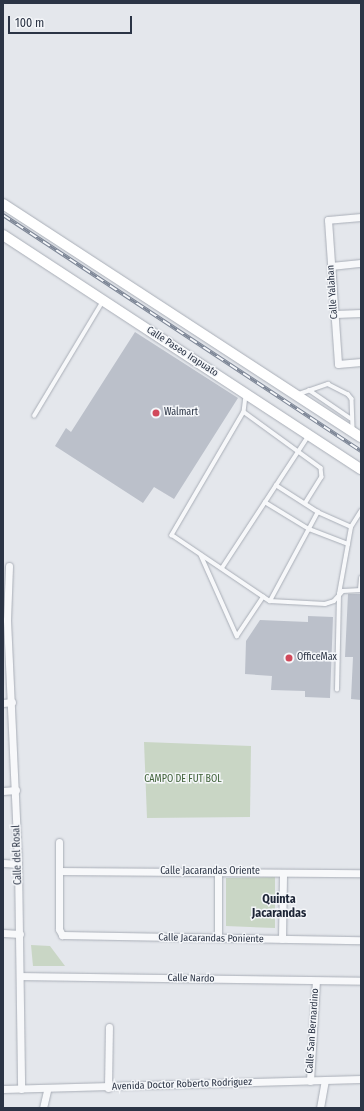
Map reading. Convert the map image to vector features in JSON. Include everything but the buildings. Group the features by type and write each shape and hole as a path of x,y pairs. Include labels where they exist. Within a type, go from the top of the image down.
{"main road":[{"path":"3,204 357,435"},
{"name":"Calle Paseo Irapuato","path":"3,235 361,469"}],"street":[{"name":"Calle Yalahan","path":"361,217 328,220 338,364 361,362"},
{"path":"331,266 361,263"},
{"path":"335,314 361,313"},
{"name":"Calle del Rosal","path":"9,566 5,620 12,702 16,790 20,934 21,1089"},
{"path":"3,703 12,702"},
{"path":"3,791 16,790"},
{"path":"58,842 59,871"},
{"path":"3,864 18,864"},
{"name":"Calle Jacarandas Oriente","path":"59,871 361,873"},
{"name":"Calle Jacarandas Poniente","path":"59,871 59,929 62,936 361,940"},
{"path":"218,872 218,938"},
{"path":"282,939 284,873"},
{"path":"3,933 20,934"},
{"name":"Calle Nardo","path":"20,976 361,981"},
{"name":"Calle San Bernardino","path":"310,1081 316,981"},
{"path":"108,1088 109,1027"},
{"name":"Avenida Doctor Roberto Rodríguez","path":"3,1089 46,1090 361,1079"},
{"path":"320,1108 325,1080"},
{"path":"43,1108 46,1090"}],"lane":[{"path":"34,416 103,301"},
{"path":"296,395 328,384 348,394 352,399 350,418 357,435"},
{"path":"309,390 350,418"},
{"path":"246,394 244,412 172,530 174,537 270,601 325,604 339,594 348,590 360,590 361,578"},
{"path":"244,412 323,472 306,504"},
{"path":"222,568 309,435"},
{"path":"276,485 318,512 351,527"},
{"path":"265,502 309,529 348,544"},
{"path":"337,690 339,594 351,527 361,510"},
{"path":"270,601 318,512"},
{"path":"201,554 235,635 239,635 262,597"}],"green space":[{"name":"CAMPO DE FUT BOL","path":"144,742 251,746 250,817 147,818"},
{"path":"275,877 275,928 226,926 226,878"},
{"path":"31,945 50,946 65,966 33,966"}],"railway":[{"path":"3,215 361,451"}],"place":[{"name":"Walmart","path":"156,413"},
{"name":"OfficeMax","path":"289,658"}],"district":[{"name":"Quinta Jacarandas","path":"279,907"}]}
